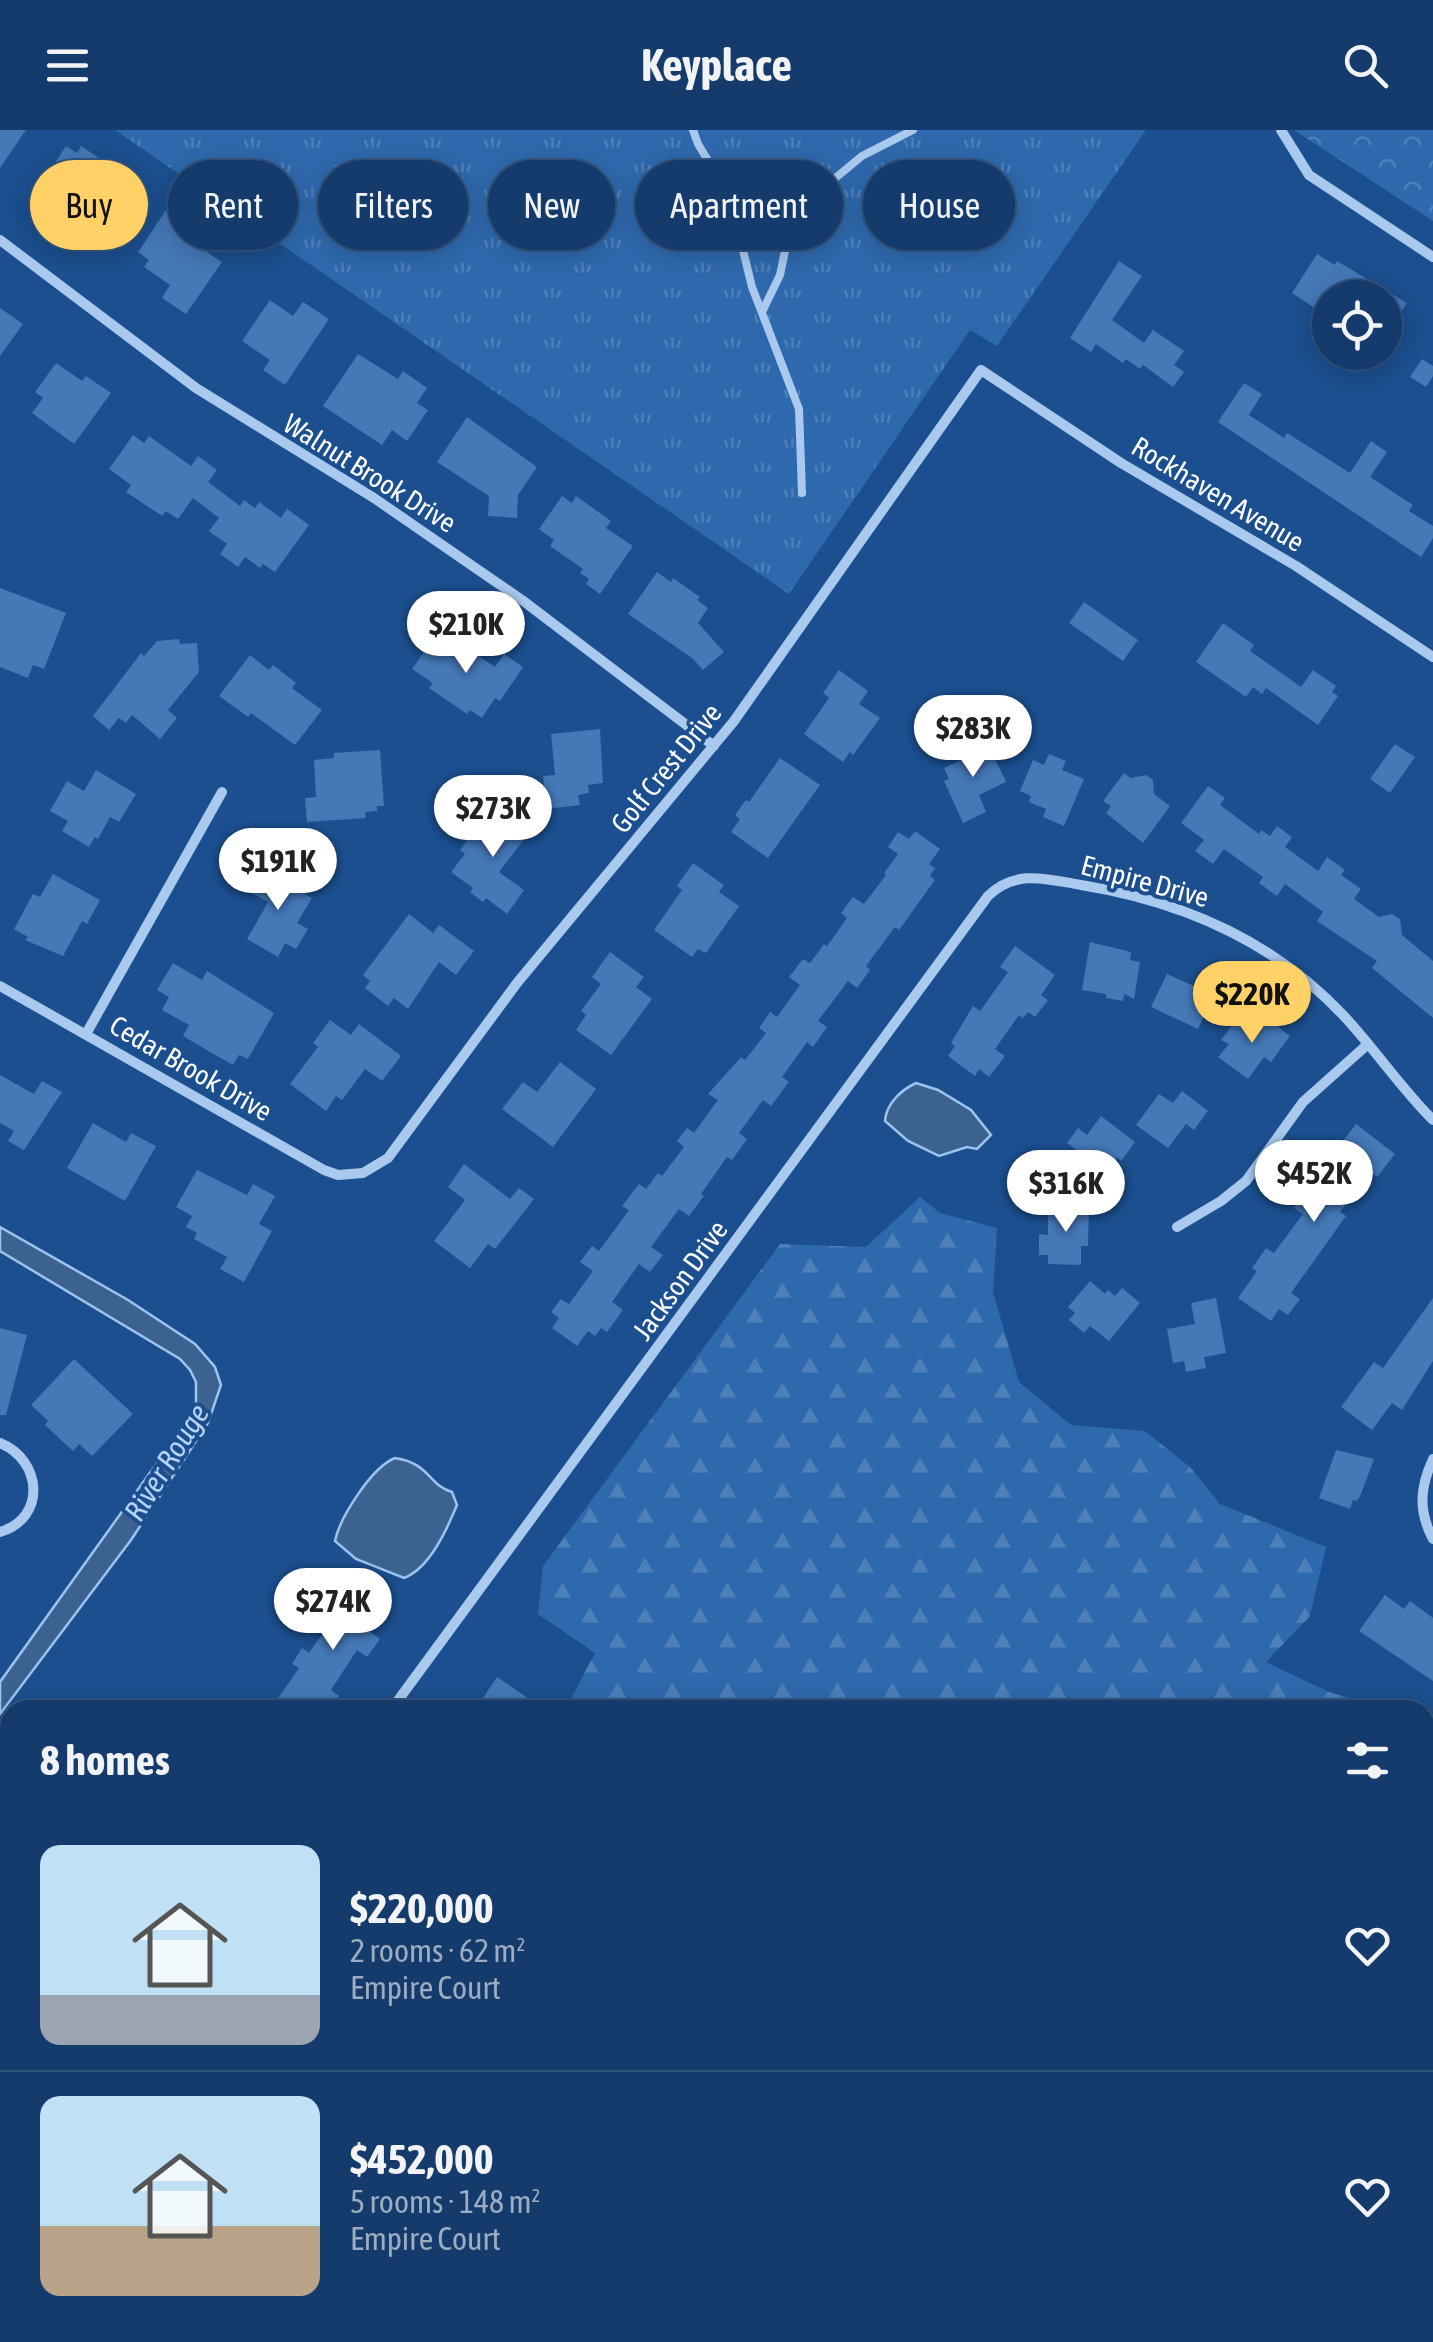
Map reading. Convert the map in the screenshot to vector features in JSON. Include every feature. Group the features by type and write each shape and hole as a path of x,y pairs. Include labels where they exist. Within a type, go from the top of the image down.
{"street":[{"path":"1281,130 1308,175 1433,257"},
{"name":"Walnut Brook Drive","path":"0,240 196,388 374,498 522,600 714,746"},
{"name":"Golf Crest Drive","path":"363,1172 388,1158 547,945 714,746 980,370"},
{"name":"Rockhaven Avenue","path":"980,370 1121,463 1296,566 1433,657"},
{"path":"86,1034 222,792"},
{"name":"Empire Drive","path":"1007,881 1021,877 1134,895 1202,917 1236,933 1285,964 1340,1011 1433,1120"},
{"name":"Jackson Drive","path":"399,1700 988,896 1007,881"},
{"name":"Cedar Brook Drive","path":"0,986 324,1170 338,1175 363,1172"},
{"path":"1177,1227 1246,1181 1304,1102 1368,1044"},
{"path":"0,1443 29,1467 35,1496 30,1512 18,1524 0,1532"},
{"path":"1433,1459 1421,1495 1425,1522 1433,1539"}],"lane":[{"path":"693,130 708,160"},
{"path":"843,171 862,156 913,130"},
{"path":"743,250 752,287 799,408 802,492"},
{"path":"764,310 780,275 785,250"}],"green space":[{"path":"115,130 1146,130 997,346 970,330 789,594 289,250 298,250 298,160 168,160 168,166"},
{"path":"1294,130 1433,130 1433,221"},
{"path":"920,1197 940,1213 997,1228 993,1292 1019,1382 1071,1425 1145,1431 1190,1467 1220,1504 1326,1547 1310,1616 1266,1662 1329,1692 1357,1700 570,1700 595,1653 538,1614 543,1566 780,1244 866,1247"}],"water":[{"path":"916,1083 938,1090 971,1110 991,1135 977,1149 967,1147 939,1156 908,1141 885,1121 895,1098"},
{"name":"River Rouge","path":"0,1227 128,1300 195,1344 215,1367 221,1385 208,1423 131,1540 11,1700 0,1700 0,1682 192,1414 196,1382 180,1359 0,1251"},
{"path":"395,1458 422,1469 452,1492 457,1505 430,1557 404,1578 356,1559 335,1541 358,1494 377,1471"}],"building":[{"path":"0,130 26,130 0,168"},
{"path":"66,146 77,153 81,146 102,160 57,160"},
{"path":"166,210 168,250 208,250 222,262 186,314 162,298 170,285 144,267 149,260 138,252 148,250 148,237"},
{"path":"1317,254 1369,280 1312,280 1312,306 1292,293"},
{"path":"1119,261 1142,276 1112,320 1144,343 1153,330 1184,351 1174,365 1184,372 1173,387 1143,365 1140,369 1126,359 1123,363 1096,344 1091,352 1070,338"},
{"path":"270,300 293,316 303,302 329,319 285,385 263,370 270,360 242,341"},
{"path":"0,308 23,324 0,356"},
{"path":"358,354 398,379 403,371 427,388 417,403 428,410 407,441 392,430 382,445 323,406"},
{"path":"1422,359 1433,366 1433,376 1426,387 1410,377"},
{"path":"56,363 82,381 86,376 111,393 74,444 32,413 43,398 35,392"},
{"path":"1244,383 1262,394 1249,415 1284,438 1287,433 1350,473 1371,441 1387,452 1370,477 1413,505 1409,511 1433,526 1433,538 1421,557 1218,422"},
{"path":"467,417 537,467 518,495 517,518 488,516 489,496 437,462"},
{"path":"133,435 144,443 149,436 191,466 198,456 217,470 208,482 240,506 244,500 255,508 259,502 281,518 287,509 309,525 275,572 263,564 260,568 245,557 238,567 220,554 227,544 209,531 219,518 193,498 178,519 166,511 162,516 126,492 131,485 109,469"},
{"path":"562,496 572,503 576,496 611,521 606,528 633,546 600,594 586,584 589,579 580,573 583,569 550,546 554,540 539,529"},
{"path":"657,572 700,597 697,600 708,608 698,623 724,652 703,670 692,658 628,614"},
{"path":"0,588 66,613 44,669 33,665 28,678 0,667"},
{"path":"1084,602 1138,640 1123,661 1069,623"},
{"path":"1223,623 1254,645 1250,651 1301,687 1313,670 1336,686 1332,692 1338,696 1318,725 1266,688 1262,694 1253,687 1246,697 1196,662"},
{"path":"435,636 447,644 452,637 495,667 504,654 523,667 500,701 495,698 482,718 470,710 467,714 429,688 433,683 412,669"},
{"path":"179,639 180,644 197,643 199,672 168,710 177,718 160,739 132,715 126,723 119,718 109,730 93,716 141,653 144,656 157,641"},
{"path":"250,655 269,670 273,665 296,683 292,688 322,710 295,745 251,713 248,717 219,696"},
{"path":"839,670 868,691 859,704 880,718 853,755 850,752 843,762 804,734 829,698 823,693"},
{"path":"600,729 603,783 588,785 589,793 578,795 580,805 546,809 543,776 555,775 551,734"},
{"path":"986,739 1006,782 979,795 986,812 963,823 944,781 949,779 944,768 972,755 968,747"},
{"path":"1395,744 1415,757 1390,793 1370,779"},
{"path":"380,750 384,806 365,812 366,818 307,822 305,798 316,797 314,760 334,758 334,753"},
{"path":"1049,754 1066,761 1062,770 1084,779 1064,826 1043,817 1046,809 1029,802 1031,796 1020,791 1033,760 1044,765"},
{"path":"780,758 820,785 768,858 731,832 740,819 735,815"},
{"path":"96,770 136,794 119,822 110,817 89,847 62,831 68,821 50,811 67,781 84,791"},
{"path":"1124,773 1131,778 1146,775 1153,780 1154,794 1170,806 1143,843 1106,813 1111,806 1103,801"},
{"path":"1208,786 1225,798 1220,805 1259,834 1261,830 1270,836 1277,826 1292,837 1285,847 1318,871 1327,857 1345,870 1341,875 1361,889 1354,899 1379,917 1392,914 1400,919 1402,935 1433,961 1433,1018 1372,968 1377,961 1317,921 1323,912 1285,884 1277,896 1259,883 1263,877 1224,849 1213,864 1195,851 1204,840 1181,823"},
{"path":"501,806 532,829 499,872 524,890 507,914 486,898 483,902 470,892 473,888 451,872 465,854 460,850 478,825 484,829"},
{"path":"915,831 940,849 929,864 935,868 930,876 935,880 899,930 895,927 866,966 870,970 857,988 848,981 818,1021 827,1027 813,1047 807,1042 782,1077 789,1082 771,1106 763,1100 739,1133 747,1139 732,1160 727,1157 689,1216 679,1209 651,1247 663,1255 650,1272 639,1264 612,1302 623,1310 607,1332 601,1328 595,1336 588,1331 577,1346 552,1328 559,1318 551,1312 561,1299 569,1304 593,1271 580,1262 592,1246 599,1251 629,1210 622,1206 639,1184 646,1189 658,1173 662,1176 684,1147 677,1141 687,1128 694,1133 718,1100 708,1094 741,1057 745,1060 766,1033 759,1028 770,1012 777,1017 800,985 789,977 803,959 810,963 824,944 827,946 847,918 841,913 853,897 864,904 886,875 898,854 888,847 898,832 909,839"},
{"path":"693,863 724,885 719,892 739,906 706,953 698,949 692,957 654,930 682,890 677,886"},
{"path":"259,867 312,898 297,923 308,929 296,949 285,943 278,957 247,939 268,902 246,890"},
{"path":"53,874 100,900 87,924 82,921 63,956 25,940 28,937 14,929 33,894 40,897"},
{"path":"409,914 433,933 439,925 474,951 456,975 439,962 408,1009 394,998 388,1006 365,988 370,981 363,975"},
{"path":"1090,942 1131,952 1130,960 1140,962 1134,999 1124,994 1123,1001 1082,990"},
{"path":"1015,946 1055,975 1041,995 1048,1000 1035,1017 1028,1012 1023,1018 1019,1015 995,1049 1005,1056 989,1077 979,1069 975,1076 948,1056 955,1046 951,1043 973,1006 980,1011 1008,972 1000,967"},
{"path":"610,952 644,977 636,987 652,999 611,1055 576,1030 586,1015 581,1011 601,984 592,977"},
{"path":"173,963 202,980 207,971 274,1013 248,1059 239,1055 233,1065 217,1056 183,1036 189,1025 162,1010 169,997 157,990"},
{"path":"1167,974 1194,986 1199,975 1219,985 1198,1029 1151,1007"},
{"path":"1268,1019 1290,1036 1271,1062 1264,1057 1248,1079 1218,1057 1229,1044 1221,1040 1235,1021 1242,1026 1245,1022 1254,1030 1261,1020 1265,1023"},
{"path":"330,1020 351,1035 359,1024 401,1056 382,1081 365,1069 342,1100 336,1096 326,1111 290,1084 318,1047 313,1043"},
{"path":"560,1062 596,1089 553,1147 502,1109 523,1082 537,1092"},
{"path":"0,1075 34,1094 42,1081 62,1092 24,1150 8,1141 14,1131 0,1123"},
{"path":"1182,1091 1208,1111 1194,1130 1186,1124 1168,1148 1136,1125 1159,1094 1173,1103"},
{"path":"1101,1116 1135,1142 1121,1161 1117,1157 1109,1167 1105,1164 1095,1179 1069,1160 1076,1150 1067,1143 1078,1128 1087,1135"},
{"path":"93,1123 126,1142 131,1133 156,1146 125,1201 67,1168"},
{"path":"1356,1124 1395,1154 1377,1177 1370,1172 1340,1212 1346,1216 1291,1293 1300,1299 1288,1315 1279,1309 1271,1321 1238,1298 1257,1271 1252,1268 1266,1248 1274,1253 1303,1214 1294,1208 1309,1189 1313,1192 1337,1161 1331,1157"},
{"path":"464,1164 510,1199 519,1188 534,1199 495,1249 488,1244 470,1268 434,1241 465,1200 448,1187"},
{"path":"197,1170 247,1195 253,1184 275,1196 259,1224 272,1231 244,1282 220,1269 227,1257 194,1239 197,1233 186,1227 192,1216 176,1207"},
{"path":"1062,1204 1089,1204 1088,1246 1081,1246 1081,1265 1048,1264 1048,1255 1039,1255 1039,1234 1048,1235 1048,1214 1063,1214"},
{"path":"1090,1281 1105,1294 1108,1290 1115,1296 1122,1288 1140,1303 1109,1341 1090,1326 1084,1333 1069,1320 1075,1313 1068,1307"},
{"path":"1216,1298 1226,1353 1204,1357 1206,1368 1186,1372 1184,1361 1173,1363 1167,1329 1195,1324 1191,1303"},
{"path":"1433,1298 1433,1361 1402,1410 1392,1403 1372,1430 1341,1407 1374,1362 1383,1368"},
{"path":"0,1328 27,1335 6,1415 0,1415"},
{"path":"74,1359 133,1414 92,1456 79,1444 73,1451 45,1425 48,1421 31,1405"},
{"path":"1336,1450 1374,1459 1361,1494 1350,1509 1319,1498"},
{"path":"349,1580 386,1606 369,1631 380,1639 367,1657 357,1650 331,1690 339,1696 336,1700 277,1700 299,1668 292,1664 302,1648 309,1653 344,1603 336,1598"},
{"path":"1385,1595 1404,1609 1410,1601 1433,1618 1433,1681 1359,1631"},
{"path":"497,1677 531,1700 482,1700"}]}
